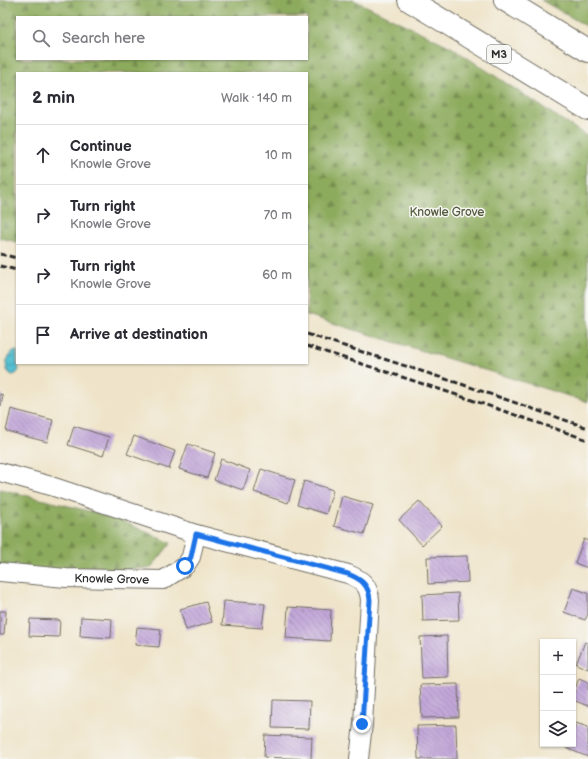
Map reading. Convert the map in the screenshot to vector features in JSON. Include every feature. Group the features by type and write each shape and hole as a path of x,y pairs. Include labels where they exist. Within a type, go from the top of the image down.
{"highway":[{"name":"M3","path":"409,0 588,109"},
{"path":"505,0 588,51"}],"street":[{"path":"0,472 52,486 196,534 348,574 358,578 366,586 369,592 370,600 359,759"},
{"name":"Knowle Grove","path":"0,572 66,578 163,580 185,566 191,557 196,534"}],"green space":[{"name":"Knowle Grove","path":"0,0 354,0 451,47 588,137 588,402 308,315 308,72 16,72 16,242 0,238"},
{"path":"541,0 588,0 588,27"},
{"path":"0,489 113,517 171,543 151,568 63,573 0,567"}],"water":[{"path":"13,351 16,351 16,364 19,370 16,374 12,375 7,370 6,363"}],"building":[{"path":"0,394 3,395 1,406 0,406"},
{"path":"11,409 53,420 47,442 6,431"},
{"path":"74,426 109,437 103,456 68,445"},
{"path":"134,436 175,451 169,469 127,454"},
{"path":"188,444 215,453 207,478 179,469"},
{"path":"221,459 250,470 243,490 214,480"},
{"path":"261,469 295,480 288,503 254,492"},
{"path":"304,481 333,490 326,514 297,505"},
{"path":"342,496 373,505 364,534 334,526"},
{"path":"419,501 442,526 422,545 399,520"},
{"path":"584,539 588,541 588,568 575,563"},
{"path":"467,556 468,582 428,584 427,557"},
{"path":"573,588 588,593 588,614 585,620 564,612"},
{"path":"458,593 459,620 423,621 422,595"},
{"path":"224,601 265,604 262,628 222,625"},
{"path":"206,602 212,622 186,630 180,609"},
{"path":"288,607 331,610 330,641 286,638"},
{"path":"0,611 6,611 4,635 0,635"},
{"path":"81,617 112,619 111,638 80,636"},
{"path":"30,619 60,620 59,637 29,636"},
{"path":"137,627 161,629 159,647 135,645"},
{"path":"447,636 448,677 422,678 420,637"},
{"path":"585,642 588,643 588,669 576,664"},
{"path":"579,678 588,682 588,706 576,701 576,686"},
{"path":"458,684 459,717 422,718 420,685"},
{"path":"273,700 310,701 309,729 272,728"},
{"path":"576,723 588,727 588,757 566,748 576,747"},
{"path":"456,725 457,759 418,759 417,726"},
{"path":"265,735 312,737 311,759 264,757"}],"railway":[{"path":"0,254 16,258"},
{"path":"0,266 16,270"},
{"path":"308,334 464,385 588,428"},
{"path":"308,346 588,440"}],"route":[{"path":"185,566 191,557 196,534 348,574 358,578 366,586 369,592 370,600 362,724"}]}
